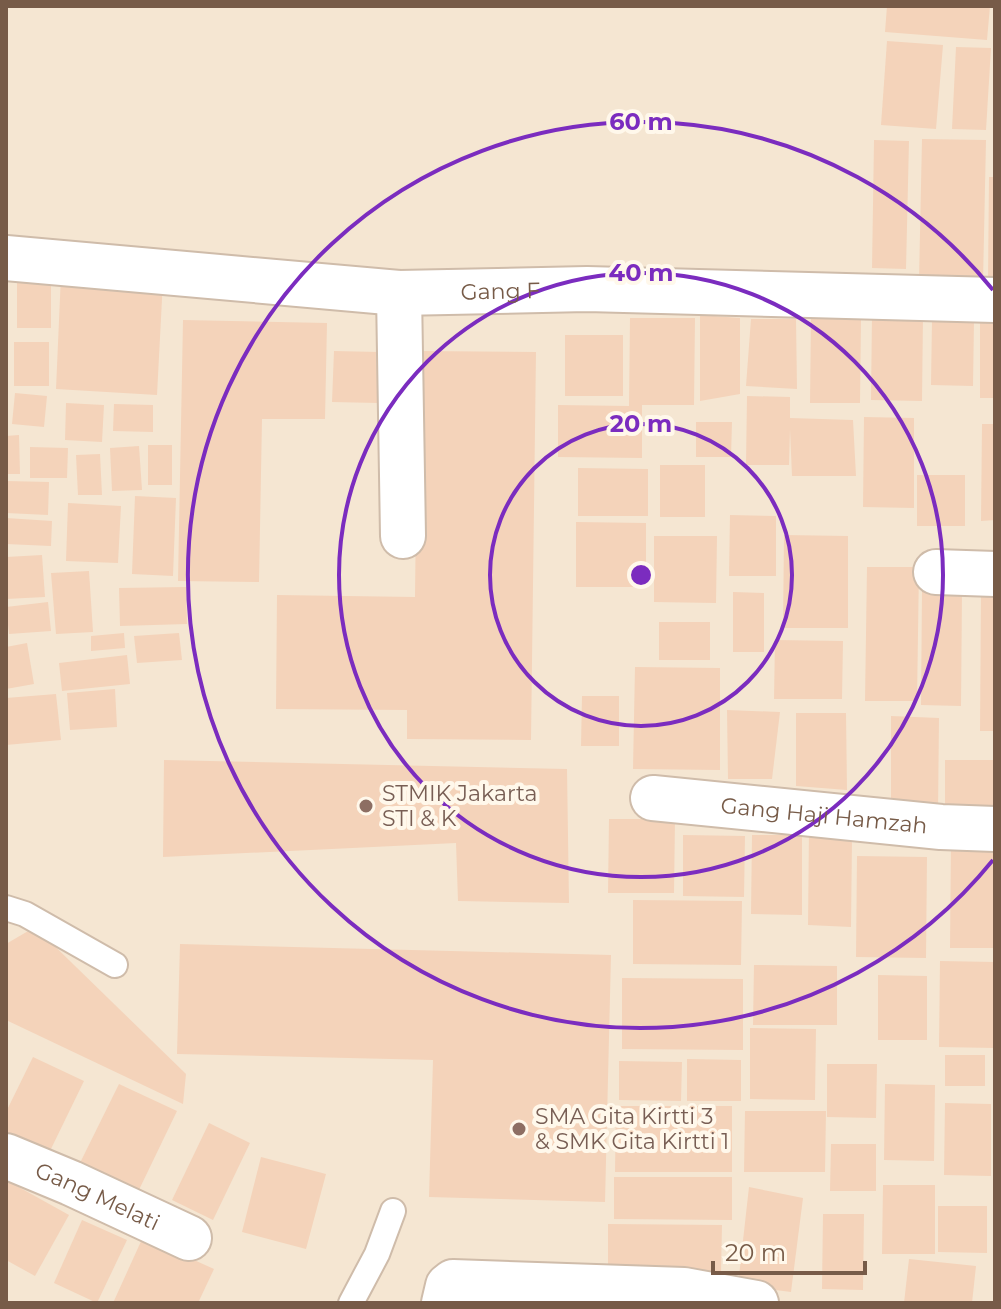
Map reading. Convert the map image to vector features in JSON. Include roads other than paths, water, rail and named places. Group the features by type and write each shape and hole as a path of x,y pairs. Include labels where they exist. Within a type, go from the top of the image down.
{"street":[{"name":"Gang F","path":"6,258 399,293 587,289 995,300"},
{"path":"399,293 403,536"},
{"path":"936,572 995,574"},
{"name":"Gang Haji Hamzah","path":"653,798 941,827 995,829"},
{"name":"Gang Melati","path":"6,1156 189,1238"},
{"path":"446,1295 453,1282 460,1282 684,1290 756,1303"}],"lane":[{"path":"6,908 25,914 115,965"},
{"path":"351,1303 377,1254 393,1211"}],"place":[{"name":"STMIK Jakarta STI & K","path":"366,806"},
{"name":"SMA Gita Kirtti 3 & SMK Gita Kirtti 1","path":"519,1129"}]}
